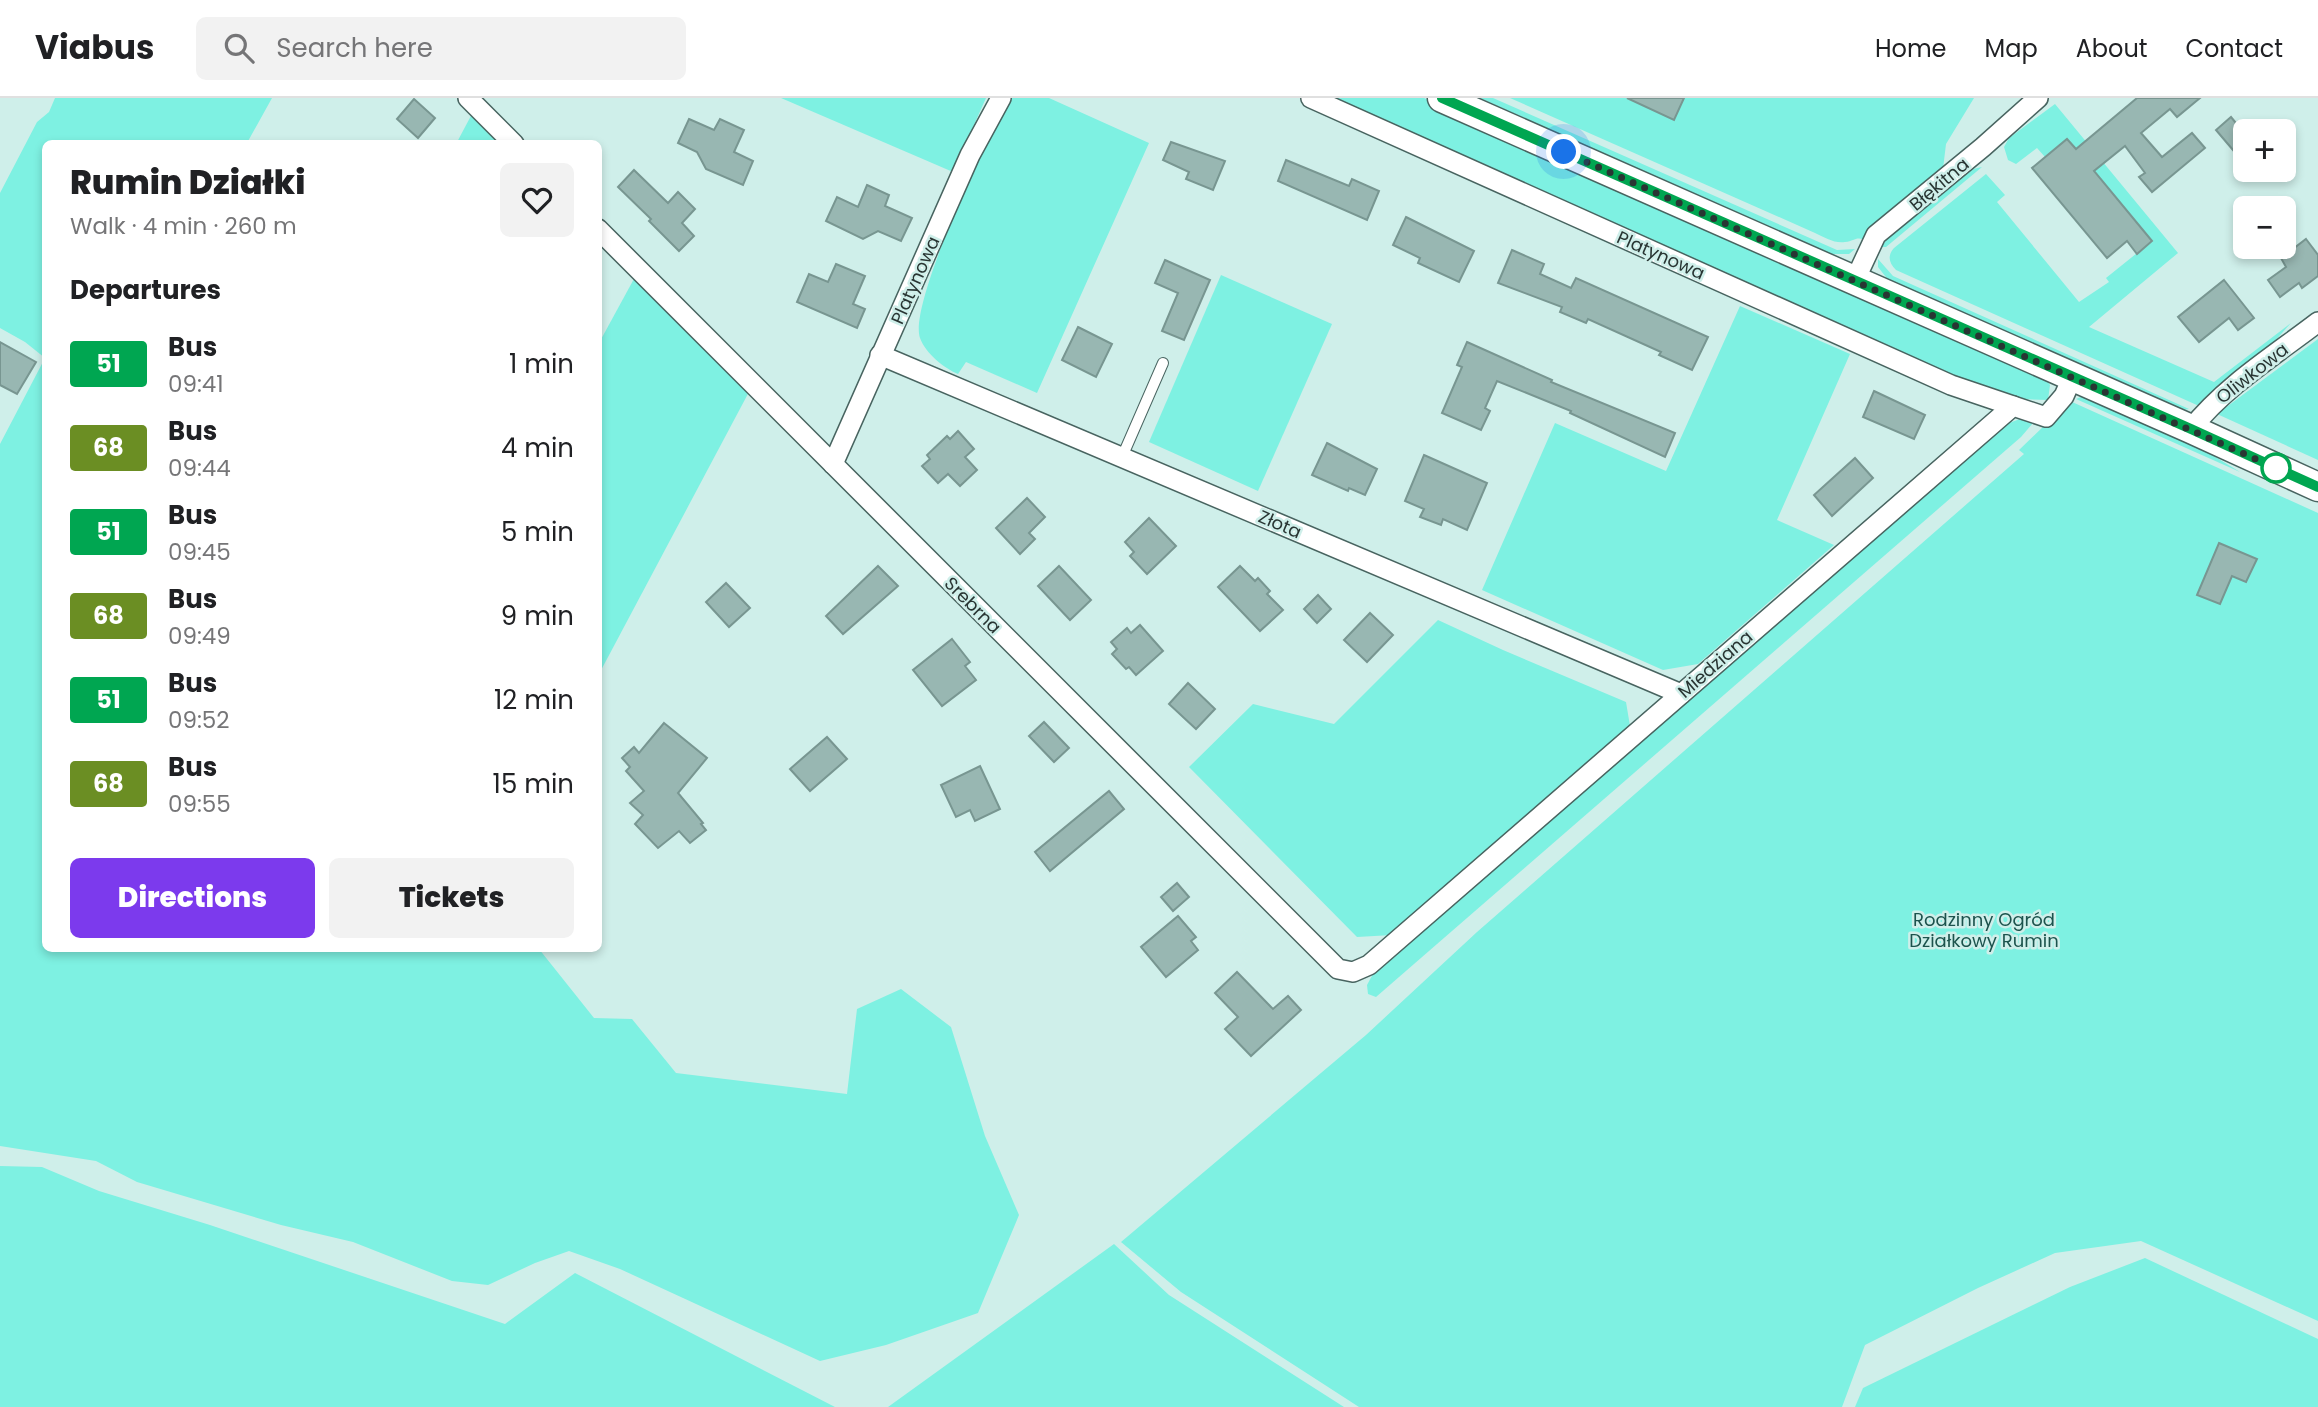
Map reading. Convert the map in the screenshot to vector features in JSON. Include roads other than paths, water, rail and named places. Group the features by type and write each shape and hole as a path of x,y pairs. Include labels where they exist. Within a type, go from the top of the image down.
{"street":[{"path":"468,98 510,140"},
{"name":"Platynowa","path":"833,464 970,155 1001,98"},
{"name":"Platynowa","path":"1311,98 1951,385 2013,406"},
{"path":"1443,98 2318,487"},
{"name":"Błękitna","path":"1855,280 1876,236 2038,98"},
{"name":"Srebrna","path":"602,233 1338,970 1353,972"},
{"name":"Oliwkowa","path":"2191,429 2204,412 2224,395 2318,322"},
{"name":"Złota","path":"880,355 1681,694"},
{"path":"2013,406 2046,417 2064,396 2072,377"},
{"name":"Miedziana","path":"1353,972 1369,965 2013,406"}],"lane":[{"path":"1122,457 1163,363"}],"park label":[{"name":"Rodzinny Ogród Działkowy Rumin","path":"1984,929"}]}
